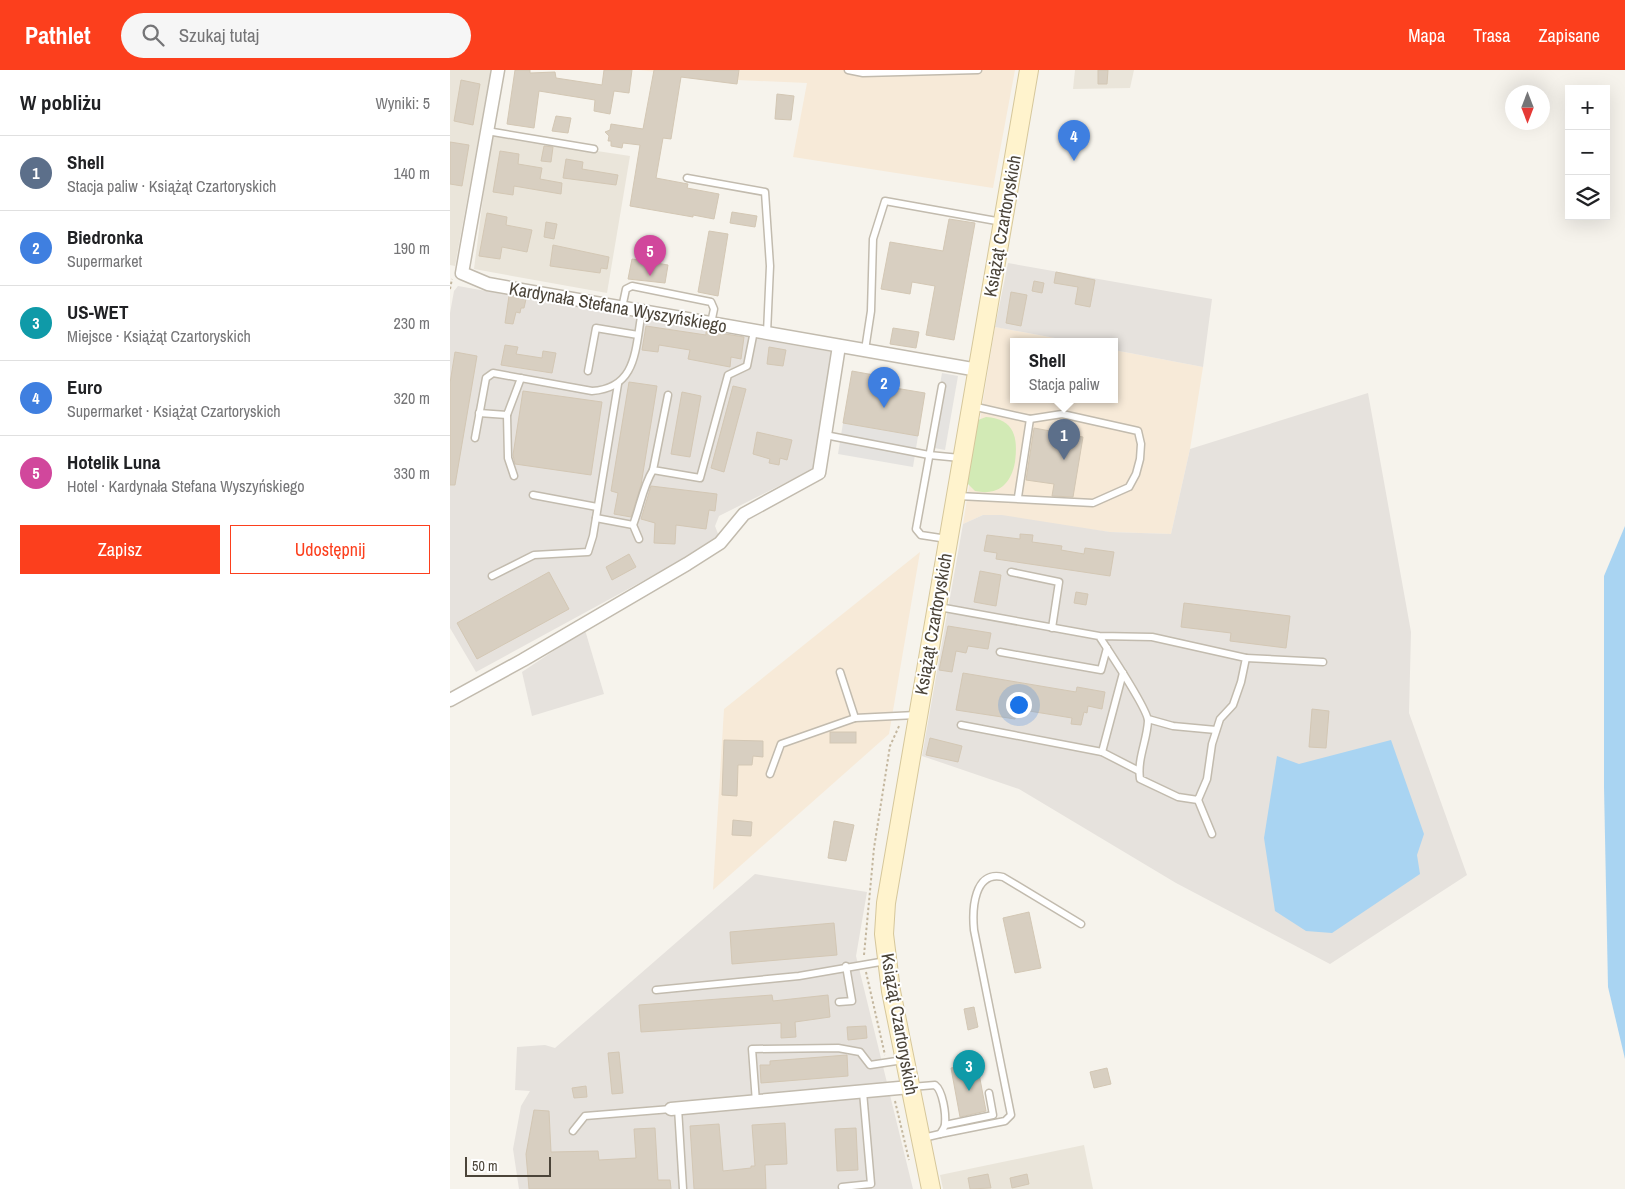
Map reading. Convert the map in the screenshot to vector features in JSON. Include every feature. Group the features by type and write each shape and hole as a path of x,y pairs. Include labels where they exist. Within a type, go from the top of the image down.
{"main road":[{"name":"Książąt Czartoryskich","path":"930,1184 887,961 884,934 886,903 1028,70"}],"street":[{"name":"Kardynała Stefana Wyszyńskiego","path":"498,70 487,131 456,272 488,284 978,370"},
{"path":"450,700 523,660 720,543 744,514 819,473 838,346"},
{"path":"674,1108 910,1087"}],"lane":[{"path":"848,70 863,73 978,70"},
{"path":"487,131 594,149"},
{"path":"687,178 765,192 770,266 767,333"},
{"path":"865,350 871,311 873,239 885,201 1003,222"},
{"path":"622,308 626,289 632,286 711,302 714,309 711,323"},
{"path":"475,438 486,378 493,373 592,391 606,390 618,384 628,374 642,311"},
{"path":"588,371 596,328 638,335"},
{"path":"653,470 700,478 728,375 747,366 754,331"},
{"path":"514,476 508,458 507,415 521,378"},
{"path":"492,576 534,555 588,552 593,536 618,384"},
{"path":"942,386 916,529 921,535 948,540"},
{"path":"639,539 634,525 642,504 647,480 653,470 668,395"},
{"path":"955,495 1093,503 1129,487 1136,474 1140,459 1141,444 1138,431 1062,414 1030,419 971,406"},
{"path":"479,413 507,415"},
{"path":"1018,498 1030,419"},
{"path":"825,435 929,455 962,458"},
{"path":"533,495 597,507"},
{"path":"596,518 634,525"},
{"path":"1011,572 1059,582 1052,628"},
{"path":"936,607 1099,636 1152,637 1246,658 1323,662"},
{"path":"1099,636 1123,673 1148,719 1139,771 1140,779 1178,797 1198,800"},
{"path":"1000,652 1101,670 1107,648"},
{"path":"1212,834 1198,800 1207,779 1216,730 1220,719 1233,705 1241,682 1246,658"},
{"path":"840,672 855,718"},
{"path":"1102,752 1123,673"},
{"path":"770,774 781,744 855,718 917,715"},
{"path":"1148,719 1173,726 1216,730"},
{"path":"961,725 1102,752 1139,771"},
{"path":"922,1138 1005,1121 1011,1115 974,930 973,917 979,885 982,880 992,875 1003,877 1081,924"},
{"path":"656,990 799,976 846,966 887,961"},
{"path":"839,1002 852,1001 846,966"},
{"path":"756,1102 752,1049 838,1048 860,1052 870,1065 905,1059"},
{"path":"910,1087 931,1084 938,1087 946,1125"},
{"path":"842,1187 871,1184 863,1092"},
{"path":"940,1134 946,1125 993,1115 989,1092"},
{"path":"573,1131 585,1116 674,1108 683,1189"}],"shaded area":[{"path":"450,70 491,70 455,266 450,265"},
{"path":"638,70 1015,70 993,188 793,157 807,83 737,80"},
{"path":"1075,70 1134,70 1130,88 1073,89"},
{"path":"491,135 630,156 607,293 474,269"},
{"path":"1008,263 1212,299 1203,367 1118,351 1118,338 1055,338 995,327"},
{"path":"458,286 832,352 813,469 719,516 715,526 720,539 476,672 450,628 450,313 454,291"},
{"path":"995,327 1055,338 1010,338 1010,403 1118,403 1118,351 1203,367 1190,449 1171,534 1110,532 983,515 963,524"},
{"path":"942,373 958,376 945,450 929,447"},
{"path":"1368,393 1411,632 1409,713 1467,875 1330,964 1176,883 1019,789 922,756 963,524 983,515 1002,515 1110,532 1171,534 1190,449"},
{"path":"843,423 918,436 913,467 838,454"},
{"path":"920,552 889,734 713,890 724,709"},
{"path":"585,630 604,694 532,716 522,672"},
{"path":"755,874 867,892 856,956 913,1189 519,1189 513,1149 521,1106 530,1091 515,1090 517,1047 545,1045 555,1048"},
{"path":"1084,1145 1093,1189 943,1189 940,1175"}],"green space":[{"path":"986,417 996,419 1009,426 1016,445 1015,462 1010,477 1002,487 990,492 975,491 967,483 978,420"}],"water":[{"path":"1625,526 1625,1059 1608,987 1604,787 1604,576"},
{"path":"1391,740 1424,834 1417,855 1420,874 1332,933 1306,931 1275,911 1264,838 1277,756 1299,764"}],"building":[{"path":"515,70 530,70 530,73 555,72 556,78 602,85 604,70 632,70 629,93 614,91 610,114 594,111 595,100 539,91 534,128 507,124"},
{"path":"654,70 739,70 737,84 681,77 671,139 663,138 656,178 688,184 687,188 719,194 714,219 630,206 640,145 623,143 622,148 611,146 611,141 608,141 609,136 605,132 610,130 611,124 643,129"},
{"path":"1098,70 1108,70 1107,84 1098,84"},
{"path":"461,80 480,84 473,125 454,121"},
{"path":"777,94 794,96 791,120 775,119"},
{"path":"556,116 571,118 568,133 552,131"},
{"path":"450,142 469,145 462,186 450,184"},
{"path":"544,146 553,147 551,162 541,161"},
{"path":"500,151 519,154 518,164 542,168 540,179 562,183 561,194 514,186 513,195 493,192"},
{"path":"566,159 583,162 582,169 618,175 616,185 563,178"},
{"path":"732,212 757,216 755,227 730,223"},
{"path":"487,213 507,217 506,225 532,230 527,252 502,247 500,259 479,256"},
{"path":"949,219 975,223 954,340 926,335 935,286 912,282 910,294 881,289 890,242 943,251"},
{"path":"546,222 557,224 554,239 544,237"},
{"path":"709,231 728,234 718,296 698,292"},
{"path":"553,245 609,257 607,269 601,268 600,273 550,266"},
{"path":"632,259 668,265 665,283 628,279"},
{"path":"1056,272 1095,280 1090,307 1075,304 1078,287 1054,283"},
{"path":"1034,281 1044,283 1042,293 1032,291"},
{"path":"1011,292 1027,295 1021,326 1006,323"},
{"path":"509,296 526,299 524,308 521,308 520,313 516,312 513,324 505,323"},
{"path":"646,326 706,335 706,331 744,337 741,359 731,357 730,367 688,359 690,350 659,345 658,352 642,350"},
{"path":"893,328 919,332 916,348 890,344"},
{"path":"505,345 518,347 516,354 542,358 543,351 556,353 552,373 501,365"},
{"path":"769,347 786,350 783,366 767,364"},
{"path":"455,352 477,356 455,485 450,485 450,383"},
{"path":"852,371 885,377 883,386 925,393 918,436 843,423"},
{"path":"629,382 657,386 641,485 631,517 614,514 618,493 611,491"},
{"path":"733,386 746,389 724,472 711,468"},
{"path":"523,391 602,402 591,475 515,464 513,455"},
{"path":"682,392 701,396 690,457 671,454"},
{"path":"1034,428 1083,437 1073,497 1052,496 1054,484 1026,480"},
{"path":"757,432 792,440 787,460 780,458 779,465 769,463 770,459 753,454"},
{"path":"651,486 717,494 715,511 709,510 706,529 676,525 675,544 654,543 655,523 641,519"},
{"path":"1020,534 1033,535 1032,542 1062,546 1061,550 1084,554 1085,548 1114,552 1110,576 996,559 997,553 984,551 987,535 1020,539"},
{"path":"629,554 636,567 612,580 606,567"},
{"path":"980,571 1001,575 996,606 974,602"},
{"path":"549,572 569,609 477,659 457,623"},
{"path":"1076,592 1088,594 1086,605 1074,603"},
{"path":"1184,603 1290,616 1286,648 1230,641 1231,633 1181,627"},
{"path":"948,626 991,633 988,649 968,646 966,653 956,651 952,672 939,670"},
{"path":"963,673 1076,692 1077,687 1105,692 1102,709 1088,706 1087,713 1084,712 1081,725 1071,724 1072,718 1017,709 1015,719 956,710"},
{"path":"1312,709 1329,711 1326,748 1309,747"},
{"path":"830,732 856,732 856,743 830,743"},
{"path":"930,738 962,746 958,762 926,755"},
{"path":"724,740 763,741 763,757 753,756 752,765 738,765 737,796 722,795"},
{"path":"733,820 752,822 751,836 732,835"},
{"path":"834,821 854,825 846,861 828,858"},
{"path":"1029,912 1041,968 1015,973 1003,918"},
{"path":"834,923 837,955 732,964 730,932"},
{"path":"772,995 773,1001 828,995 830,1017 795,1022 796,1037 781,1038 781,1023 641,1032 639,1005"},
{"path":"974,1007 978,1027 968,1030 964,1009"},
{"path":"866,1026 867,1038 848,1040 847,1027"},
{"path":"619,1052 623,1093 612,1094 608,1053"},
{"path":"847,1055 848,1076 761,1083 760,1065 770,1065 770,1061"},
{"path":"977,1063 986,1111 960,1117 951,1068"},
{"path":"1107,1068 1111,1084 1094,1088 1090,1072"},
{"path":"586,1086 587,1097 574,1098 572,1088"},
{"path":"534,1110 549,1111 551,1152 598,1151 599,1160 636,1158 634,1129 655,1128 658,1180 670,1180 671,1189 529,1189 526,1154"},
{"path":"785,1123 787,1164 765,1165 766,1189 694,1189 690,1126 719,1124 723,1171 755,1166 752,1125"},
{"path":"856,1128 858,1170 837,1171 835,1129"},
{"path":"988,1174 991,1188 970,1189 968,1178"},
{"path":"1027,1174 1029,1184 1012,1188 1010,1178"}],"place":[{"name":"Euro","path":"1074,161"},
{"name":"Hotelik Luna","path":"650,276"},
{"name":"Biedronka","path":"884,408"},
{"name":"Shell","path":"1064,460"},
{"name":"US-WET","path":"969,1091"}]}
